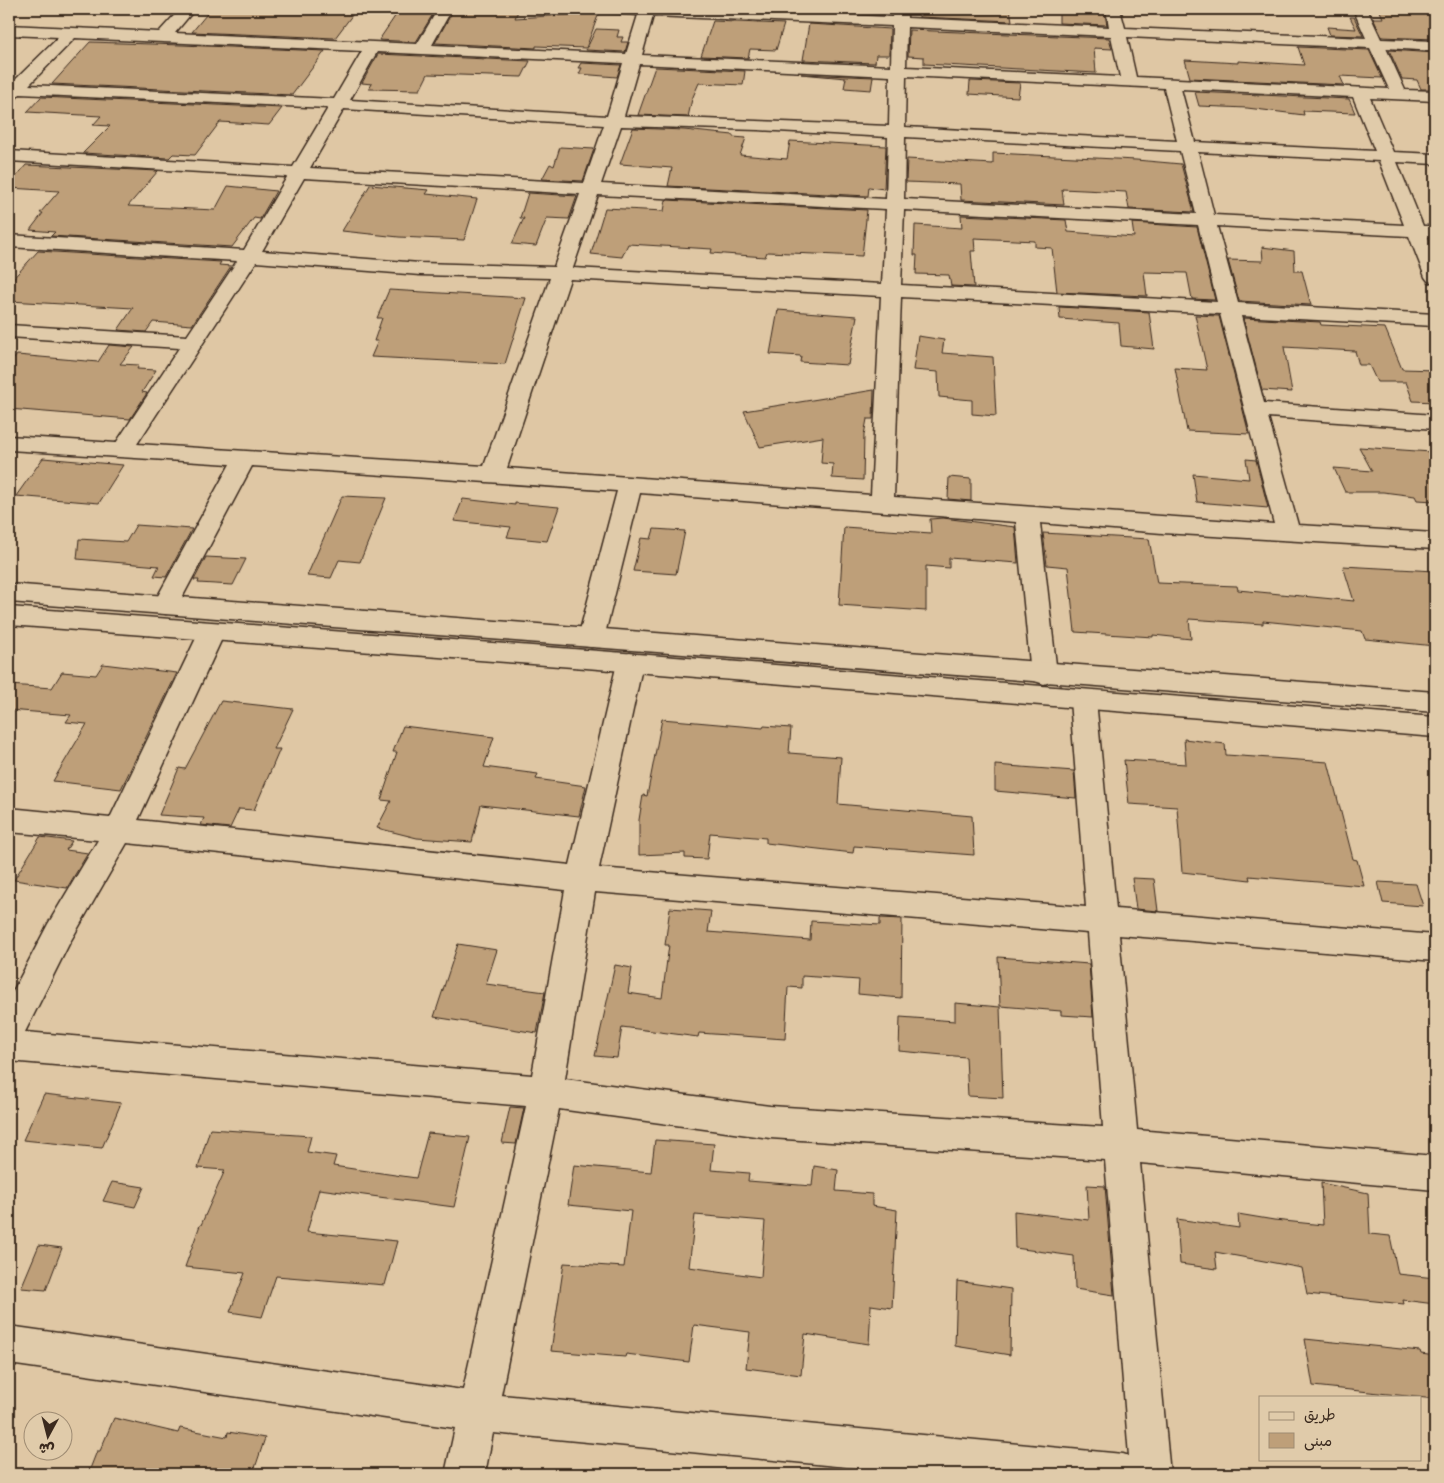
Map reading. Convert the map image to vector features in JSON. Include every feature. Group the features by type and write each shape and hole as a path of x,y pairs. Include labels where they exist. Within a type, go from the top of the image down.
{"street":[{"path":"162,38 188,9"},
{"path":"420,50 445,9"},
{"path":"607,9 900,16 1119,32 1435,46"},
{"path":"1113,9 1129,82"},
{"path":"1360,9 1399,94"},
{"path":"493,474 614,121 648,11"},
{"path":"882,504 896,204 900,16"},
{"path":"9,30 1435,96"},
{"path":"11,91 71,33"},
{"path":"122,450 250,256 372,47"},
{"path":"1171,83 1254,409 1288,532"},
{"path":"11,91 340,104 614,121 758,125 1435,159"},
{"path":"1360,93 1435,277"},
{"path":"9,156 591,189 1435,232"},
{"path":"9,241 420,269 562,273 1435,320"},
{"path":"9,331 193,343"},
{"path":"1254,409 1435,422"},
{"path":"9,443 493,474 1028,515 1435,541"},
{"path":"166,604 245,458"},
{"path":"591,638 630,486"},
{"path":"1028,515 1044,674"},
{"path":"9,593 1044,674 1435,702"},
{"path":"9,616 1435,727"},
{"path":"9,1031 59,933 119,830 212,632"},
{"path":"465,1474 546,1092 582,879 630,663"},
{"path":"1083,700 1150,1474"},
{"path":"9,820 582,879 1435,948"},
{"path":"9,1046 546,1092 770,1122 1122,1146 1435,1173"},
{"path":"9,1345 478,1412 1123,1474"}],"building":[{"path":"211,9 356,10 335,38 192,32"},
{"path":"400,9 436,9 416,42 379,40"},
{"path":"454,9 519,9 515,18 599,13 586,48 536,46 536,48 435,43"},
{"path":"919,9 1010,9 1012,21 919,17"},
{"path":"1059,9 1104,9 1107,25 1059,23"},
{"path":"1379,9 1435,9 1435,39 1382,37 1373,18 1383,18"},
{"path":"1350,17 1354,17 1363,36 1330,35 1327,27 1356,29"},
{"path":"713,21 784,24 776,50 750,49 748,58 701,56"},
{"path":"809,24 890,29 889,55 876,55 875,63 803,60"},
{"path":"596,29 619,30 617,37 623,37 621,42 628,42 625,52 586,50"},
{"path":"909,30 1109,38 1112,49 1094,48 1096,73 924,64 924,57 908,56"},
{"path":"90,42 325,51 292,95 52,84"},
{"path":"1298,47 1369,50 1382,78 1340,76 1344,85 1190,78 1185,60 1304,65"},
{"path":"1389,50 1435,53 1435,89 1421,89 1417,80 1402,79"},
{"path":"378,54 530,61 522,77 428,74 420,90 369,89 372,84 362,83"},
{"path":"581,63 621,65 617,77 579,74 582,68 578,68"},
{"path":"655,67 745,71 743,85 699,83 692,99 688,117 638,115"},
{"path":"801,74 873,77 871,90 844,88 846,78"},
{"path":"970,81 1020,83 1018,97 969,94"},
{"path":"1195,92 1349,99 1355,113 1303,111 1304,115 1247,108 1199,106"},
{"path":"41,97 282,108 269,125 220,122 195,155 173,154 169,158 83,153 110,126 93,125 101,116 27,112"},
{"path":"633,128 684,130 733,135 733,137 746,138 740,155 787,159 790,141 886,146 884,189 869,187 868,196 668,186 672,168 620,164"},
{"path":"560,147 594,149 583,181 542,179 550,164 554,166"},
{"path":"993,153 1181,164 1194,212 1129,209 1126,192 1062,189 1064,205 961,200 960,184 906,182 907,159 993,164"},
{"path":"26,165 158,171 128,206 215,210 228,186 276,191 260,219 254,218 232,247 51,236 55,232 30,230 43,213 40,213 59,191 9,188 9,185"},
{"path":"370,185 429,190 426,194 477,199 464,240 399,237 342,231"},
{"path":"528,193 577,196 569,219 547,218 536,246 512,244 524,218 520,218"},
{"path":"666,200 867,210 862,256 767,252 765,257 711,253 712,249 628,244 622,257 591,254 605,208 664,211"},
{"path":"961,215 1066,220 1068,232 1134,237 1132,223 1197,227 1215,300 1192,299 1187,273 1144,272 1147,296 1057,292 1052,248 1035,247 1035,241 974,238 975,251 971,251 974,287 951,286 949,275 916,274 917,255 914,255 915,225 962,228"},
{"path":"1262,247 1294,251 1295,271 1302,271 1311,305 1239,301 1228,260 1263,261"},
{"path":"38,251 221,262 219,265 231,266 192,325 153,322 146,332 118,330 133,308 9,301 9,283"},
{"path":"389,290 526,298 505,364 371,357 378,341 374,341 382,318 377,318"},
{"path":"1059,307 1149,312 1154,349 1121,346 1119,323 1060,319"},
{"path":"778,310 857,316 848,365 800,362 801,356 770,354"},
{"path":"1195,315 1219,316 1249,434 1187,431 1175,368 1207,370"},
{"path":"1243,318 1320,322 1321,325 1385,328 1402,369 1435,370 1435,402 1413,401 1406,382 1377,382 1369,365 1359,365 1355,351 1284,347 1292,392 1262,390"},
{"path":"918,336 944,340 942,353 993,357 996,416 972,414 972,400 939,397 938,372 913,370"},
{"path":"109,345 134,347 120,364 139,365 137,369 156,370 142,392 147,393 130,419 9,409 9,365 17,355 98,362"},
{"path":"874,390 873,419 867,419 864,435 863,480 832,478 833,464 821,463 823,437 760,447 744,411"},
{"path":"1359,447 1431,452 1435,463 1435,501 1417,500 1415,496 1383,492 1345,492 1334,468 1372,471"},
{"path":"43,458 123,465 99,503 16,496"},
{"path":"1246,459 1256,460 1268,508 1197,502 1193,474 1249,479"},
{"path":"949,477 971,479 971,501 948,499"},
{"path":"342,496 386,498 360,562 339,560 331,578 307,576"},
{"path":"463,499 515,505 515,503 559,507 547,541 507,537 511,527 454,521"},
{"path":"943,518 1015,527 1018,563 949,558 949,568 926,566 926,611 839,605 844,527 931,533 930,519"},
{"path":"136,525 192,529 166,577 154,576 159,566 77,559 79,539 126,542"},
{"path":"654,529 685,531 676,574 633,571 641,538 651,539"},
{"path":"1043,533 1149,539 1157,583 1237,586 1238,590 1354,601 1343,566 1435,571 1435,646 1365,639 1362,631 1263,621 1263,624 1189,619 1191,639 1153,635 1153,637 1075,632 1068,567 1047,565"},
{"path":"206,557 246,559 233,585 198,583 199,580 194,580"},
{"path":"103,664 177,673 121,789 53,781 87,724 66,722 71,715 9,710 9,685 52,688 62,672 96,675"},
{"path":"221,701 293,709 274,749 280,749 254,810 239,809 230,828 201,825 204,818 159,815 179,768 185,769"},
{"path":"662,719 763,728 764,726 791,728 789,753 841,757 838,804 972,816 974,855 854,846 853,853 766,843 766,838 710,833 707,859 685,858 685,853 639,855 639,820 643,795 647,796"},
{"path":"403,726 494,737 484,767 538,774 536,779 586,786 579,816 481,805 472,842 417,838 377,828 391,801 381,800 397,752 393,752"},
{"path":"1184,739 1225,744 1226,755 1328,762 1353,859 1357,860 1364,886 1249,876 1250,880 1182,872 1177,807 1129,804 1124,760 1186,764"},
{"path":"995,765 1074,771 1076,798 995,791"},
{"path":"40,837 72,841 66,850 88,853 67,888 14,880"},
{"path":"1132,878 1154,879 1158,911 1136,909"},
{"path":"1378,882 1416,884 1423,906 1383,903"},
{"path":"670,908 711,911 708,932 810,940 811,921 880,925 880,918 902,919 901,998 858,994 859,980 802,976 802,988 788,987 785,1039 699,1033 698,1037 622,1027 617,1058 595,1056 615,965 632,968 628,993 662,998 669,945 665,945"},
{"path":"458,944 497,950 486,984 545,992 537,1033 434,1017"},
{"path":"998,957 1089,964 1093,1017 1061,1015 1061,1011 1000,1006"},
{"path":"955,1003 1000,1007 1003,1098 968,1096 966,1057 899,1051 900,1017 955,1021"},
{"path":"44,1094 121,1103 102,1148 23,1140"},
{"path":"510,1107 524,1108 516,1144 502,1143"},
{"path":"210,1129 311,1136 307,1152 336,1156 333,1166 416,1178 428,1133 470,1137 454,1207 319,1189 307,1232 397,1241 385,1285 276,1276 262,1317 230,1312 245,1273 185,1267 200,1225 225,1170 198,1168"},
{"path":"655,1140 714,1144 711,1170 749,1173 748,1181 812,1186 814,1166 838,1170 836,1191 872,1194 872,1206 897,1210 892,1308 871,1305 869,1344 805,1334 801,1375 746,1368 750,1332 694,1325 689,1362 626,1354 625,1357 551,1351 564,1263 624,1267 631,1211 568,1205 574,1165 651,1172","holes":["695,1215 765,1221 761,1277 689,1267"]},
{"path":"112,1182 144,1187 135,1207 103,1201"},
{"path":"1321,1183 1368,1193 1370,1234 1390,1236 1398,1274 1435,1278 1435,1304 1403,1300 1404,1304 1307,1294 1302,1268 1215,1252 1217,1269 1180,1264 1177,1219 1239,1228 1238,1214 1323,1225"},
{"path":"1087,1185 1105,1186 1114,1295 1075,1289 1074,1256 1015,1248 1014,1211 1089,1220"},
{"path":"39,1245 62,1248 46,1290 21,1288"},
{"path":"957,1281 1011,1289 1010,1355 955,1346"},
{"path":"1305,1339 1420,1351 1421,1354 1435,1356 1435,1399 1422,1398 1422,1396 1313,1386"},
{"path":"114,1418 178,1433 180,1428 227,1437 228,1432 265,1438 253,1474 88,1474 97,1451 100,1451"}]}
